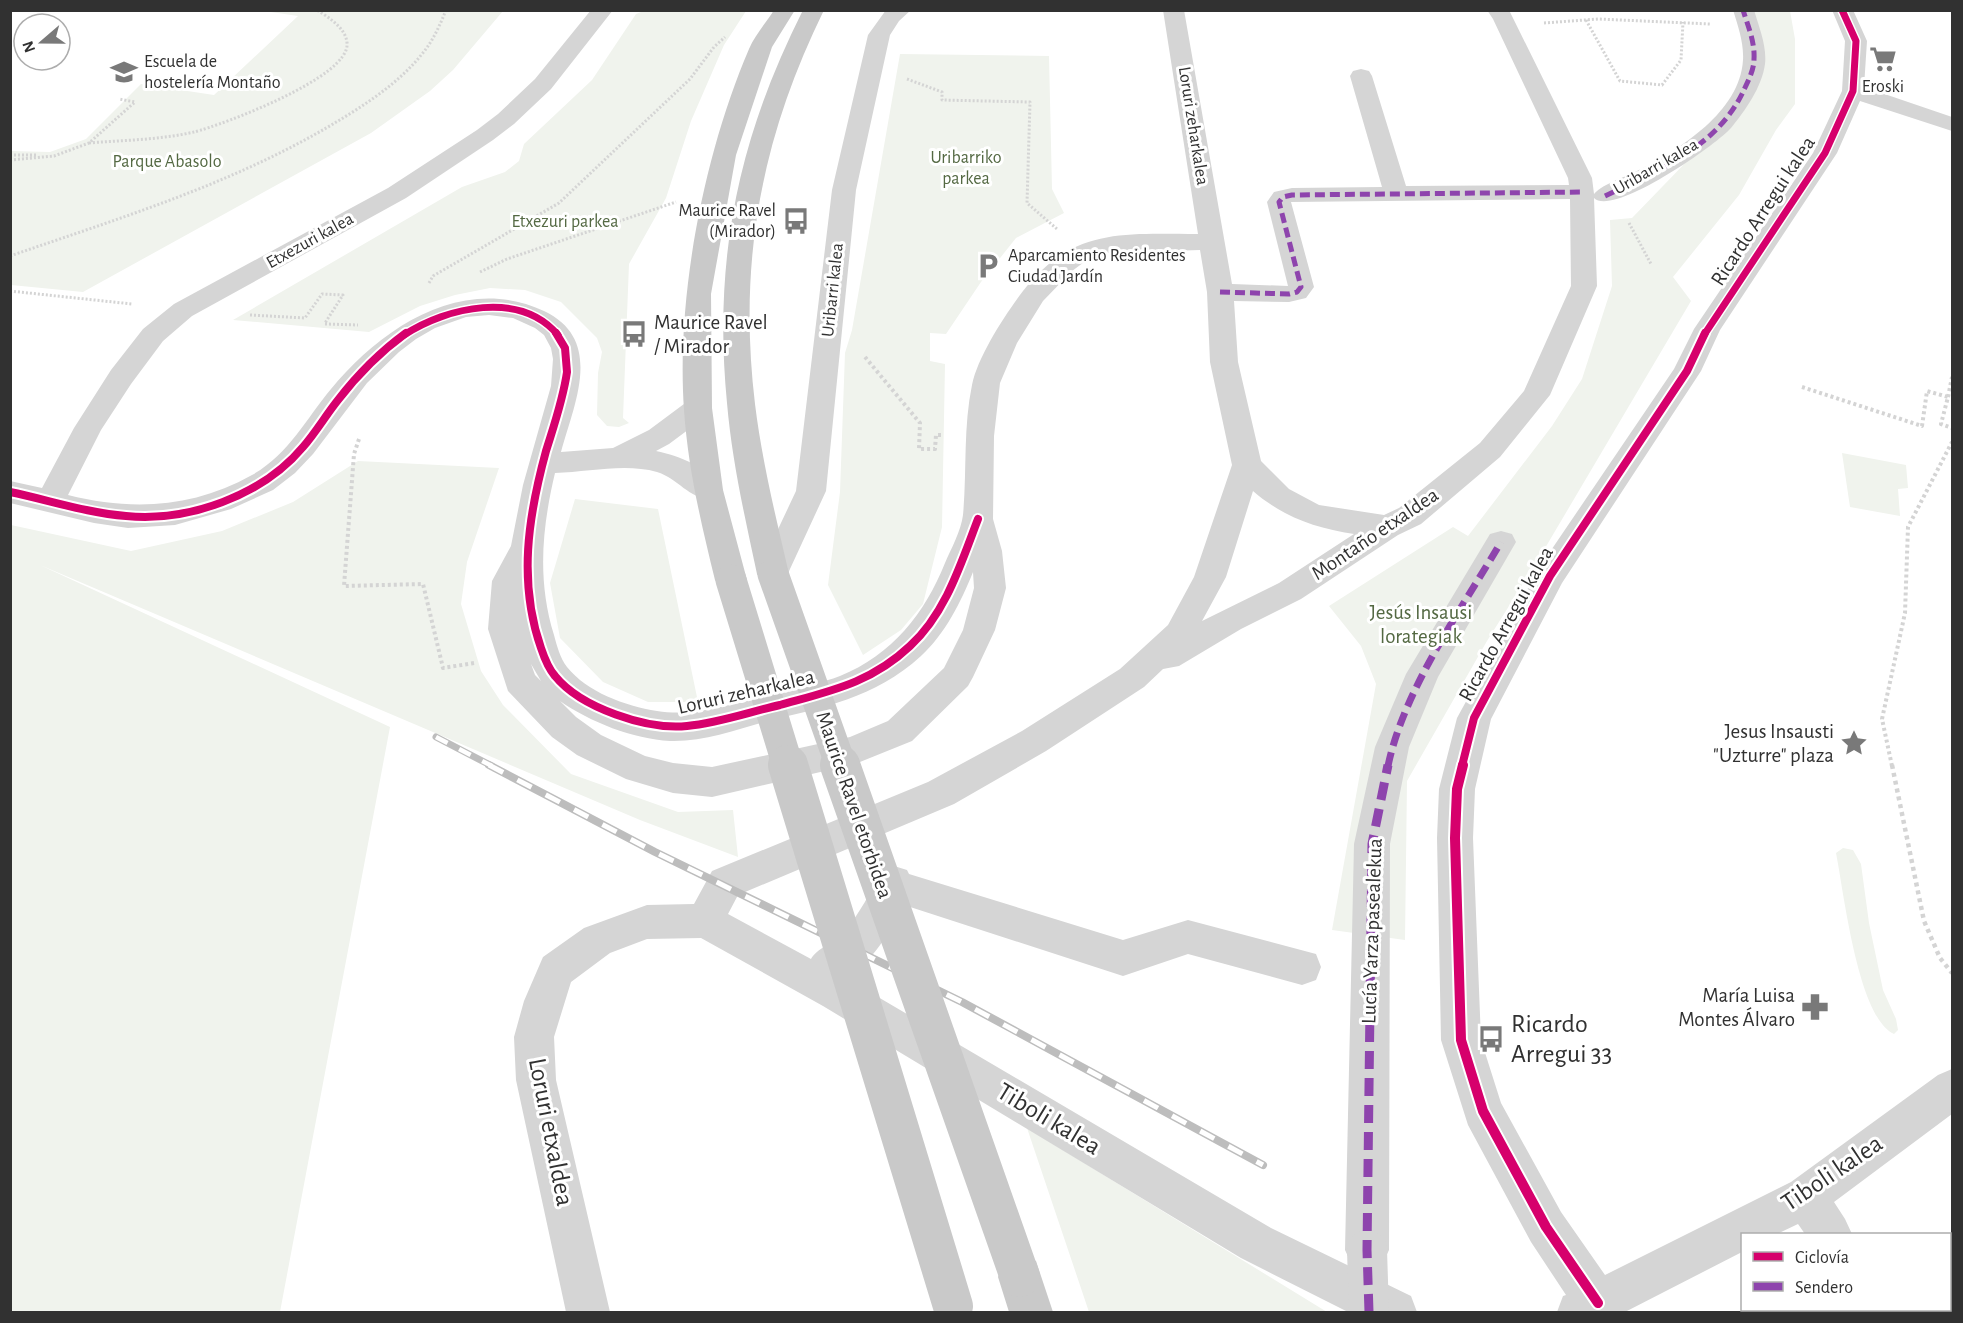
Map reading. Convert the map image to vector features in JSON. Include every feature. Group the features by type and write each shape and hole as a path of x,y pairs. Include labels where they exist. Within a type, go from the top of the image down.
{"main road":[{"path":"785,10 761,47 724,155 698,294 698,408 708,489 730,580 955,1312"},
{"name":"Maurice Ravel etorbidea","path":"814,10 789,57 753,161 741,235 736,297 741,412 772,574 1031,1312"}],"street":[{"name":"Etxezuri kalea","path":"51,500 88,428 121,377 153,335 183,310 397,193 485,135 543,84 603,10"},
{"name":"Uribarri kalea","path":"772,574 811,491 844,190 879,35 891,17 901,10"},
{"name":"Loruri zeharkalea","path":"1173,10 1220,292 1224,362 1247,465 1262,484 1292,507 1327,519 1387,527"},
{"name":"Montaño etxaldea","path":"1132,678 1230,620 1290,591 1387,527 1410,516 1490,450 1536,395 1584,286 1594,194 1580,178 1503,17 1497,10"},
{"name":"Ricardo Arregui kalea","path":"1588,1308 1489,1122 1461,1040 1455,838 1457,789 1474,718 1550,576 1687,371 1707,329 1825,153 1853,91 1856,42 1842,10"},
{"name":"Uribarri kalea","path":"1594,194 1689,152 1721,126 1739,102 1753,66 1754,59 1746,19"},
{"path":"1361,76 1396,194"},
{"path":"1853,91 1953,124"},
{"path":"1220,292 1289,294 1297,292 1301,287 1279,202 1283,197 1292,195 1594,194"},
{"name":"Loruri zeharkalea","path":"10,492 51,500 104,515 148,517 186,511 225,499 264,482 298,452 344,392 404,333 429,320 460,310 489,307 512,309 539,318 555,333 565,347 567,370 543,463 526,546 508,581 504,630 520,681 564,727 589,745 638,769 673,778 711,782 855,750 900,731 956,677 979,630 990,588 987,551 978,519 980,436 986,384 1003,343 1033,296 1063,265 1082,252 1103,245 1212,242"},
{"path":"620,457 659,437 698,408"},
{"path":"543,463 573,463 620,457 654,460 678,468 708,489"},
{"path":"705,921 725,884 766,864 941,793 1034,741 1132,678 1179,634 1210,577 1247,465"},
{"name":"Loruri zeharkalea","path":"526,546 530,600 540,650 556,677 590,703 629,720 666,728 699,725 841,689 879,672 911,648 930,627 941,608 978,519"},
{"name":"Lucía Yarza pasealekua","path":"1370,1312 1366,1250 1372,844 1392,747 1423,674 1501,542"},
{"path":"797,972 840,962 872,926 895,886 891,851 879,820"},
{"path":"895,886 1123,958 1188,937 1302,967"},
{"name":"Tiboli kalea","path":"705,921 837,993 1256,1243 1395,1312"},
{"name":"Loruri etxaldea","path":"588,1312 536,1080 534,1037 544,1001 557,970 597,940 629,926 647,922 705,921"},
{"name":"Tiboli kalea","path":"1588,1308 1806,1197 1953,1089"},
{"path":"1806,1197 1829,1233"}],"path":[{"path":"10,160 54,156 89,142 193,132 240,116 292,93 334,64 346,49 347,43 338,25 317,10"},
{"path":"10,256 156,205 286,152 367,102 402,75 421,55 439,28 446,10"},
{"path":"1544,23 1586,20 1683,22 1746,19"},
{"path":"1586,20 1620,81 1662,85 1681,60 1683,22"},
{"path":"425,291 433,276 558,203 690,79 724,37 735,35"},
{"path":"897,75 942,92 942,100 1030,102 1027,203 1062,234"},
{"path":"89,142 135,102 119,99"},
{"path":"10,155 54,156"},
{"path":"475,274 517,255 679,201"},
{"path":"1628,221 1652,264"},
{"path":"10,291 134,304"},
{"path":"248,314 305,318 322,294 343,295 325,324"},
{"path":"861,352 920,423 918,449 935,449 936,435"},
{"path":"1953,377 1941,424 1953,428"},
{"path":"1802,387 1922,426 1927,391 1948,397"},
{"path":"1953,442 1908,526 1905,613 1882,719 1924,921 1940,958 1953,972"},
{"path":"354,454 344,586 423,584 443,668 476,663"}],"green space":[{"name":"Etxezuri parkea","path":"646,10 746,11 724,45 691,121 666,198 629,264 623,418 629,423 619,427 607,426 597,415 598,373 602,352 597,338 561,302 525,290 490,288 455,295 420,306 369,332 233,320 462,187 505,172 519,161 524,144 592,80 636,14"},
{"name":"Parque Abasolo","path":"264,11 503,11 453,70 430,91 371,133 83,292 11,285 11,151 50,152 86,139 141,84 214,95 298,16"},
{"name":"Jesús Insausi lorategiak","path":"1746,11 1790,11 1795,39 1795,104 1776,130 1739,195 1673,277 1691,301 1538,560 1487,641 1407,781 1405,940 1332,930 1376,684 1361,646 1329,606 1453,527 1468,536 1552,426 1582,379 1612,286 1610,220 1632,218 1721,126 1747,82"},
{"name":"Uribarriko parkea","path":"900,54 1049,56 1052,189 1064,213 1016,238 981,282 946,334 930,333 930,361 945,364 942,527 923,604 901,630 863,655 828,585 840,492 845,353 852,330"},
{"path":"1842,453 1906,465 1908,488 1898,489 1900,516 1850,507"},
{"path":"358,461 499,468 467,562 461,604 481,671 503,705 571,774 678,812 733,810 738,857 640,820 40,565 390,727 280,1312 11,1312 11,525 131,551 222,531 293,502"},
{"path":"575,499 658,509 698,702 648,702 603,682 560,638 550,583"},
{"path":"1843,848 1853,850 1861,864 1869,923 1883,990 1896,1019 1898,1030 1894,1034 1882,1023 1871,1005 1862,980 1848,924 1836,853"},
{"path":"1027,1128 1327,1312 1089,1312"}],"railway":[{"path":"436,737 492,766"},
{"path":"489,765 655,852 962,1002 1263,1165"}],"marked path":[{"path":"1605,196 1687,153 1705,140 1736,107 1754,63 1752,41 1743,10"},
{"path":"1220,292 1289,294 1297,292 1301,287 1279,202 1283,197 1292,195 1582,192"},
{"path":"1369,1312 1367,1250 1372,844 1392,747 1423,674 1501,542"}],"cycle path":[{"path":"1598,1303 1546,1227 1483,1111 1461,1040 1455,838 1457,789 1474,718 1550,576 1687,371 1707,329 1825,153 1853,91 1856,41 1842,10"},
{"path":"10,492 94,512 128,517 175,514 220,502 262,483 285,466 303,447 357,376 389,346 407,333 425,322 466,309 489,307 523,312 553,329 565,348 567,359 562,400 540,474 527,542 529,591 541,647 554,675 586,701 642,722 670,727 715,722 833,691 855,684 882,669 911,646 937,614 955,578 978,519"}],"place":[{"name":"Eroski","path":"1883,59"},
{"name":"Escuela de hostelería Montaño","path":"124,72"},
{"name":"Maurice Ravel (Mirador)","path":"796,221"},
{"name":"Aparcamiento Residentes Ciudad Jardín","path":"988,266"},
{"name":"Maurice Ravel / Mirador","path":"634,334"},
{"name":"Jesus Insausti \"Uzturre\" plaza","path":"1854,743"},
{"name":"María Luisa Montes Álvaro","path":"1815,1007"},
{"name":"Ricardo Arregui 33","path":"1491,1039"}]}
